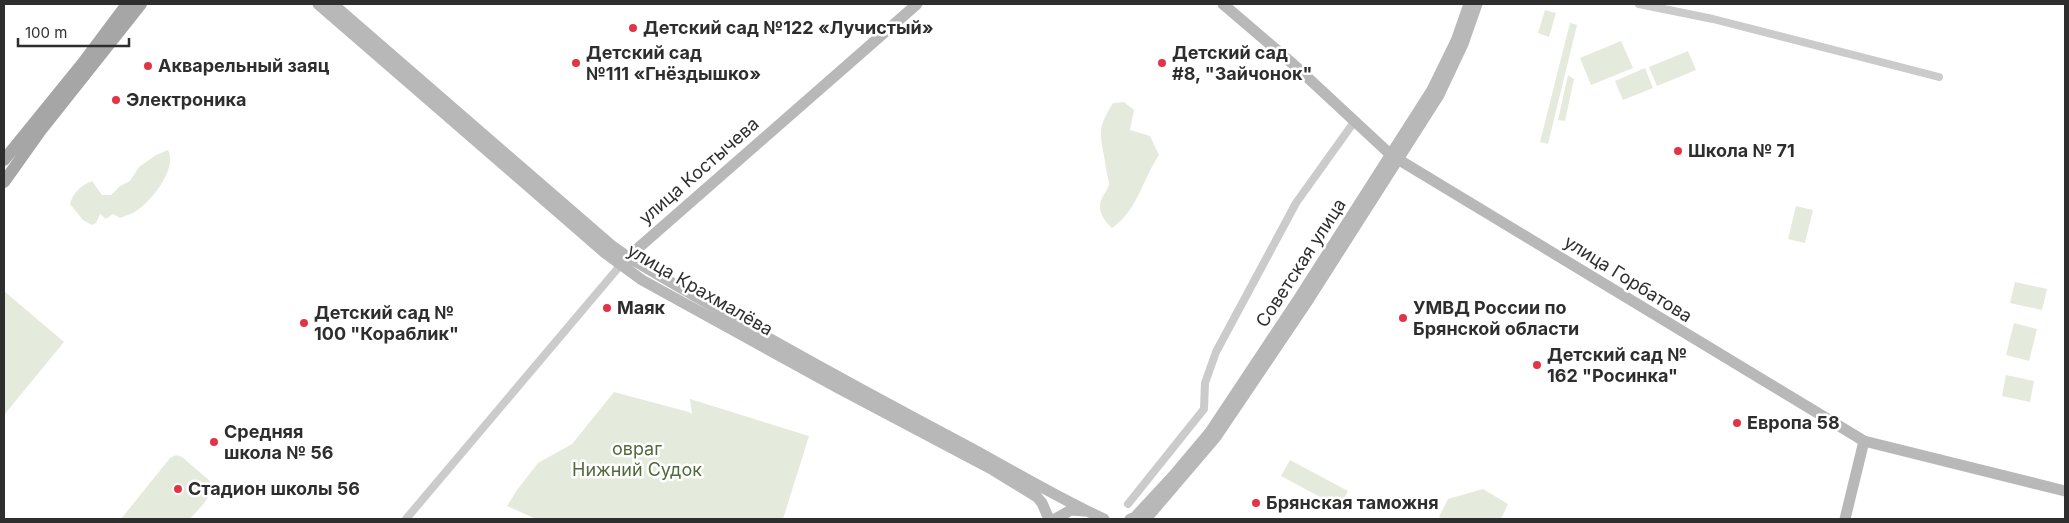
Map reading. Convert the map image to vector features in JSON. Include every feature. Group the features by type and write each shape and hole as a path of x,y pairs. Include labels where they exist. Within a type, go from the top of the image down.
{"main road":[{"path":"4,160 82,64 127,4"},
{"path":"4,182 41,130 141,4"},
{"name":"улица Крахмалёва","path":"318,4 604,253 624,261 998,462 1028,481 1104,519"},
{"name":"улица Крахмалёва","path":"332,4 611,245 642,280 1037,497 1042,503 1049,519"},
{"name":"улица Костычева","path":"624,261 917,4"},
{"name":"улица Горбатова","path":"1223,4 1293,64 1354,122 1395,156 1619,294 1864,441 1941,462 2065,491"},
{"name":"Советская улица","path":"1146,519 1216,437 1302,310 1395,156 1441,72 1456,41 1468,4"},
{"name":"Советская улица","path":"1130,519 1135,517 1173,476 1210,432 1395,156 1428,113 1453,66 1471,24 1477,4"},
{"path":"1845,519 1864,441"},
{"path":"1055,519 1071,510 1086,511"}],"street":[{"path":"1639,4 1713,19 1940,77"},
{"path":"1128,504 1204,409 1205,383 1216,352 1296,204 1354,122"},
{"name":"улица Костычева","path":"406,519 624,261"}],"green space":[{"path":"1545,10 1556,13 1549,37 1538,33"},
{"path":"1570,23 1577,25 1548,144 1540,142"},
{"path":"1621,41 1633,68 1591,85 1580,58"},
{"path":"1688,51 1696,70 1657,86 1649,67"},
{"path":"1645,68 1653,88 1623,100 1615,81"},
{"path":"1568,75 1574,79 1565,121 1558,120"},
{"path":"1124,102 1134,110 1130,130 1150,136 1159,155 1134,204 1121,221 1112,228 1100,211 1100,202 1109,184 1101,142 1101,128 1113,103"},
{"path":"168,150 170,158 166,175 155,193 135,212 120,218 113,214 106,219 100,214 96,223 92,225 83,220 70,204 78,190 92,181 102,195 111,195 120,186 130,181 139,167 156,155"},
{"path":"1796,206 1813,210 1805,243 1788,239"},
{"path":"2015,282 2047,289 2042,310 2010,303"},
{"path":"4,291 64,342 4,415"},
{"path":"2014,323 2037,329 2029,361 2006,355"},
{"path":"2006,375 2034,381 2030,402 2002,396"},
{"name":"овраг Нижний Судок","path":"614,392 692,414 690,399 809,436 783,519 536,519 507,506 538,463 572,444"},
{"name":"Стадион школы 56","path":"176,455 182,457 210,481 211,491 202,506 190,519 121,519 170,458"},
{"path":"1290,460 1348,491 1342,502 1335,505 1281,476"},
{"path":"1483,489 1508,504 1501,519 1443,519 1439,517 1448,499"}],"place":[{"name":"Детский сад №122 «Лучистый»","path":"633,28"},
{"name":"Детский сад №111 «Гнёздышко»","path":"576,63"},
{"name":"Детский сад #8, \"Зайчонок\"","path":"1162,63"},
{"name":"Акварельный заяц","path":"148,66"},
{"name":"Электроника","path":"116,100"},
{"name":"Школа № 71","path":"1678,151"},
{"name":"Маяк","path":"607,308"},
{"name":"УМВД России по Брянской области","path":"1403,318"},
{"name":"Детский сад № 100 \"Кораблик\"","path":"304,323"},
{"name":"Детский сад № 162 \"Росинка\"","path":"1537,365"},
{"name":"Европа 58","path":"1737,423"},
{"name":"Средняя школа № 56","path":"214,442"},
{"name":"Стадион школы 56","path":"178,489"},
{"name":"Брянская таможня","path":"1256,503"}]}
